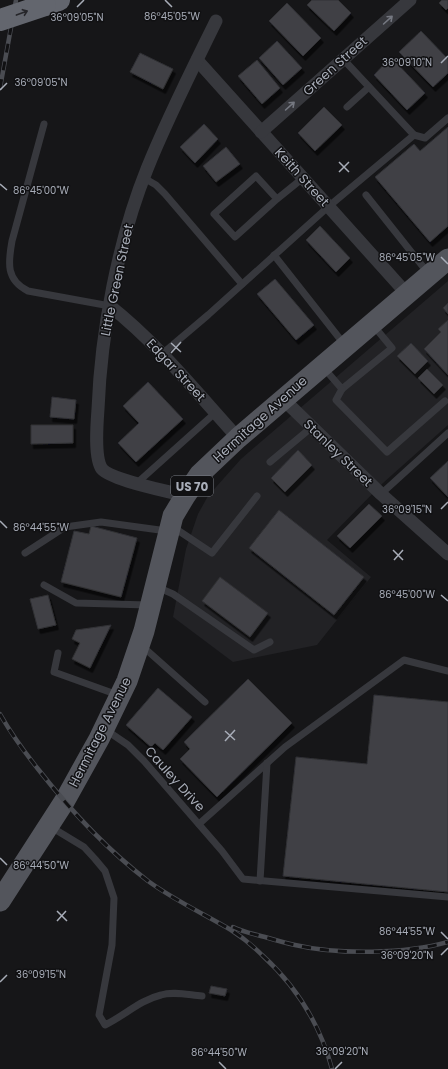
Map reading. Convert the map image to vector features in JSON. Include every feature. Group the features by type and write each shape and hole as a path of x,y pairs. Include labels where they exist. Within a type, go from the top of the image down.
{"highway":[{"path":"0,20 52,2"}],"main road":[{"name":"Hermitage Avenue","path":"48,826 64,802 104,729 127,681 140,644 174,516 200,474 283,398 448,259"},
{"name":"US 70","path":"0,901 48,826"}],"street":[{"name":"Green Street","path":"261,132 410,0"},
{"name":"Little Green Street","path":"185,496 116,477 105,472 101,466 98,456 100,374 110,306 120,258 132,213 144,178 169,117 216,21"},
{"name":"Keith Street","path":"197,60 407,294"},
{"name":"Edgar Street","path":"110,306 162,354 238,438"},
{"name":"Stanley Street","path":"283,398 380,494 448,554"}],"lane":[{"path":"343,59 414,135 425,138 448,118"},
{"path":"347,107 369,87"},
{"path":"44,124 12,241 9,257 10,270 19,287 28,291 110,306"},
{"path":"162,354 328,207 414,135"},
{"path":"277,199 256,176 214,214 235,237 303,178"},
{"path":"144,178 156,185 165,194 242,284"},
{"path":"366,195 430,274"},
{"path":"274,255 346,346"},
{"path":"371,324 392,348 342,388 336,400 387,452 445,400"},
{"path":"321,366 342,388"},
{"path":"137,483 215,413"},
{"path":"270,462 312,426"},
{"path":"380,494 448,434"},
{"path":"25,553 65,527 101,522 170,529 212,553 257,496"},
{"path":"44,585 76,603 174,594 254,650 270,642"},
{"path":"140,644 205,702"},
{"path":"58,653 54,672 120,695"},
{"path":"199,824 285,747 404,660 448,671"},
{"name":"Cauley Drive","path":"104,729 128,746 144,761 199,824 243,879 448,897"},
{"path":"260,881 267,763"},
{"path":"48,826 84,847 95,859 105,871 114,898 112,946 99,1015 105,1025 118,1019 146,1000 162,994 202,996"}],"shaded area":[{"path":"448,281 448,425 383,483 327,540 371,577 317,645 233,662 173,617 186,549 198,514 208,496 241,459"}],"building":[{"path":"312,0 338,0 351,13 334,31 307,5"},
{"path":"442,0 448,0 448,8 446,10 439,3"},
{"path":"287,3 321,38 303,56 269,21"},
{"path":"421,31 448,59 448,73 433,87 399,52"},
{"path":"277,41 302,68 283,85 259,58"},
{"path":"140,53 173,69 163,89 130,72"},
{"path":"391,57 425,93 407,110 374,75"},
{"path":"257,60 280,88 262,104 238,76"},
{"path":"324,107 342,125 315,151 298,133"},
{"path":"204,124 218,139 195,163 180,147"},
{"path":"448,127 448,226 430,242 375,177 414,144 420,151"},
{"path":"226,147 240,164 216,182 203,166"},
{"path":"320,226 350,258 336,272 306,240"},
{"path":"275,279 314,325 296,340 257,294"},
{"path":"448,303 448,314 443,308"},
{"path":"448,320 448,375 424,349 441,332 438,329"},
{"path":"411,343 428,361 415,374 397,356"},
{"path":"427,369 443,385 434,394 418,378"},
{"path":"148,382 183,419 136,462 118,443 139,423 123,406"},
{"path":"52,397 76,400 74,419 50,417"},
{"path":"31,425 73,425 73,443 31,444"},
{"path":"298,450 312,465 285,492 271,478"},
{"path":"448,461 448,497 430,478"},
{"path":"369,504 382,516 350,548 337,536"},
{"path":"279,510 364,577 334,615 249,548"},
{"path":"91,526 137,538 121,597 61,582 74,531 89,534"},
{"path":"220,577 268,613 250,637 202,601"},
{"path":"48,595 56,625 38,629 30,599"},
{"path":"111,625 90,668 72,659 80,643 72,639 76,630"},
{"path":"248,679 292,723 217,797 180,759 190,749 184,742"},
{"path":"158,688 192,717 163,750 155,743 151,747 126,725"},
{"path":"374,695 448,702 448,892 283,876 296,757 367,764"},
{"path":"211,986 227,989 225,996 209,993"}],"railway":[{"path":"0,88 16,0"},
{"path":"0,714 23,749 50,785 89,828 117,855 158,888 231,930 255,948 274,967 296,993 314,1021 327,1052 332,1069"},
{"path":"233,927 245,932 288,943 312,948 351,952 412,949 448,942"}]}
